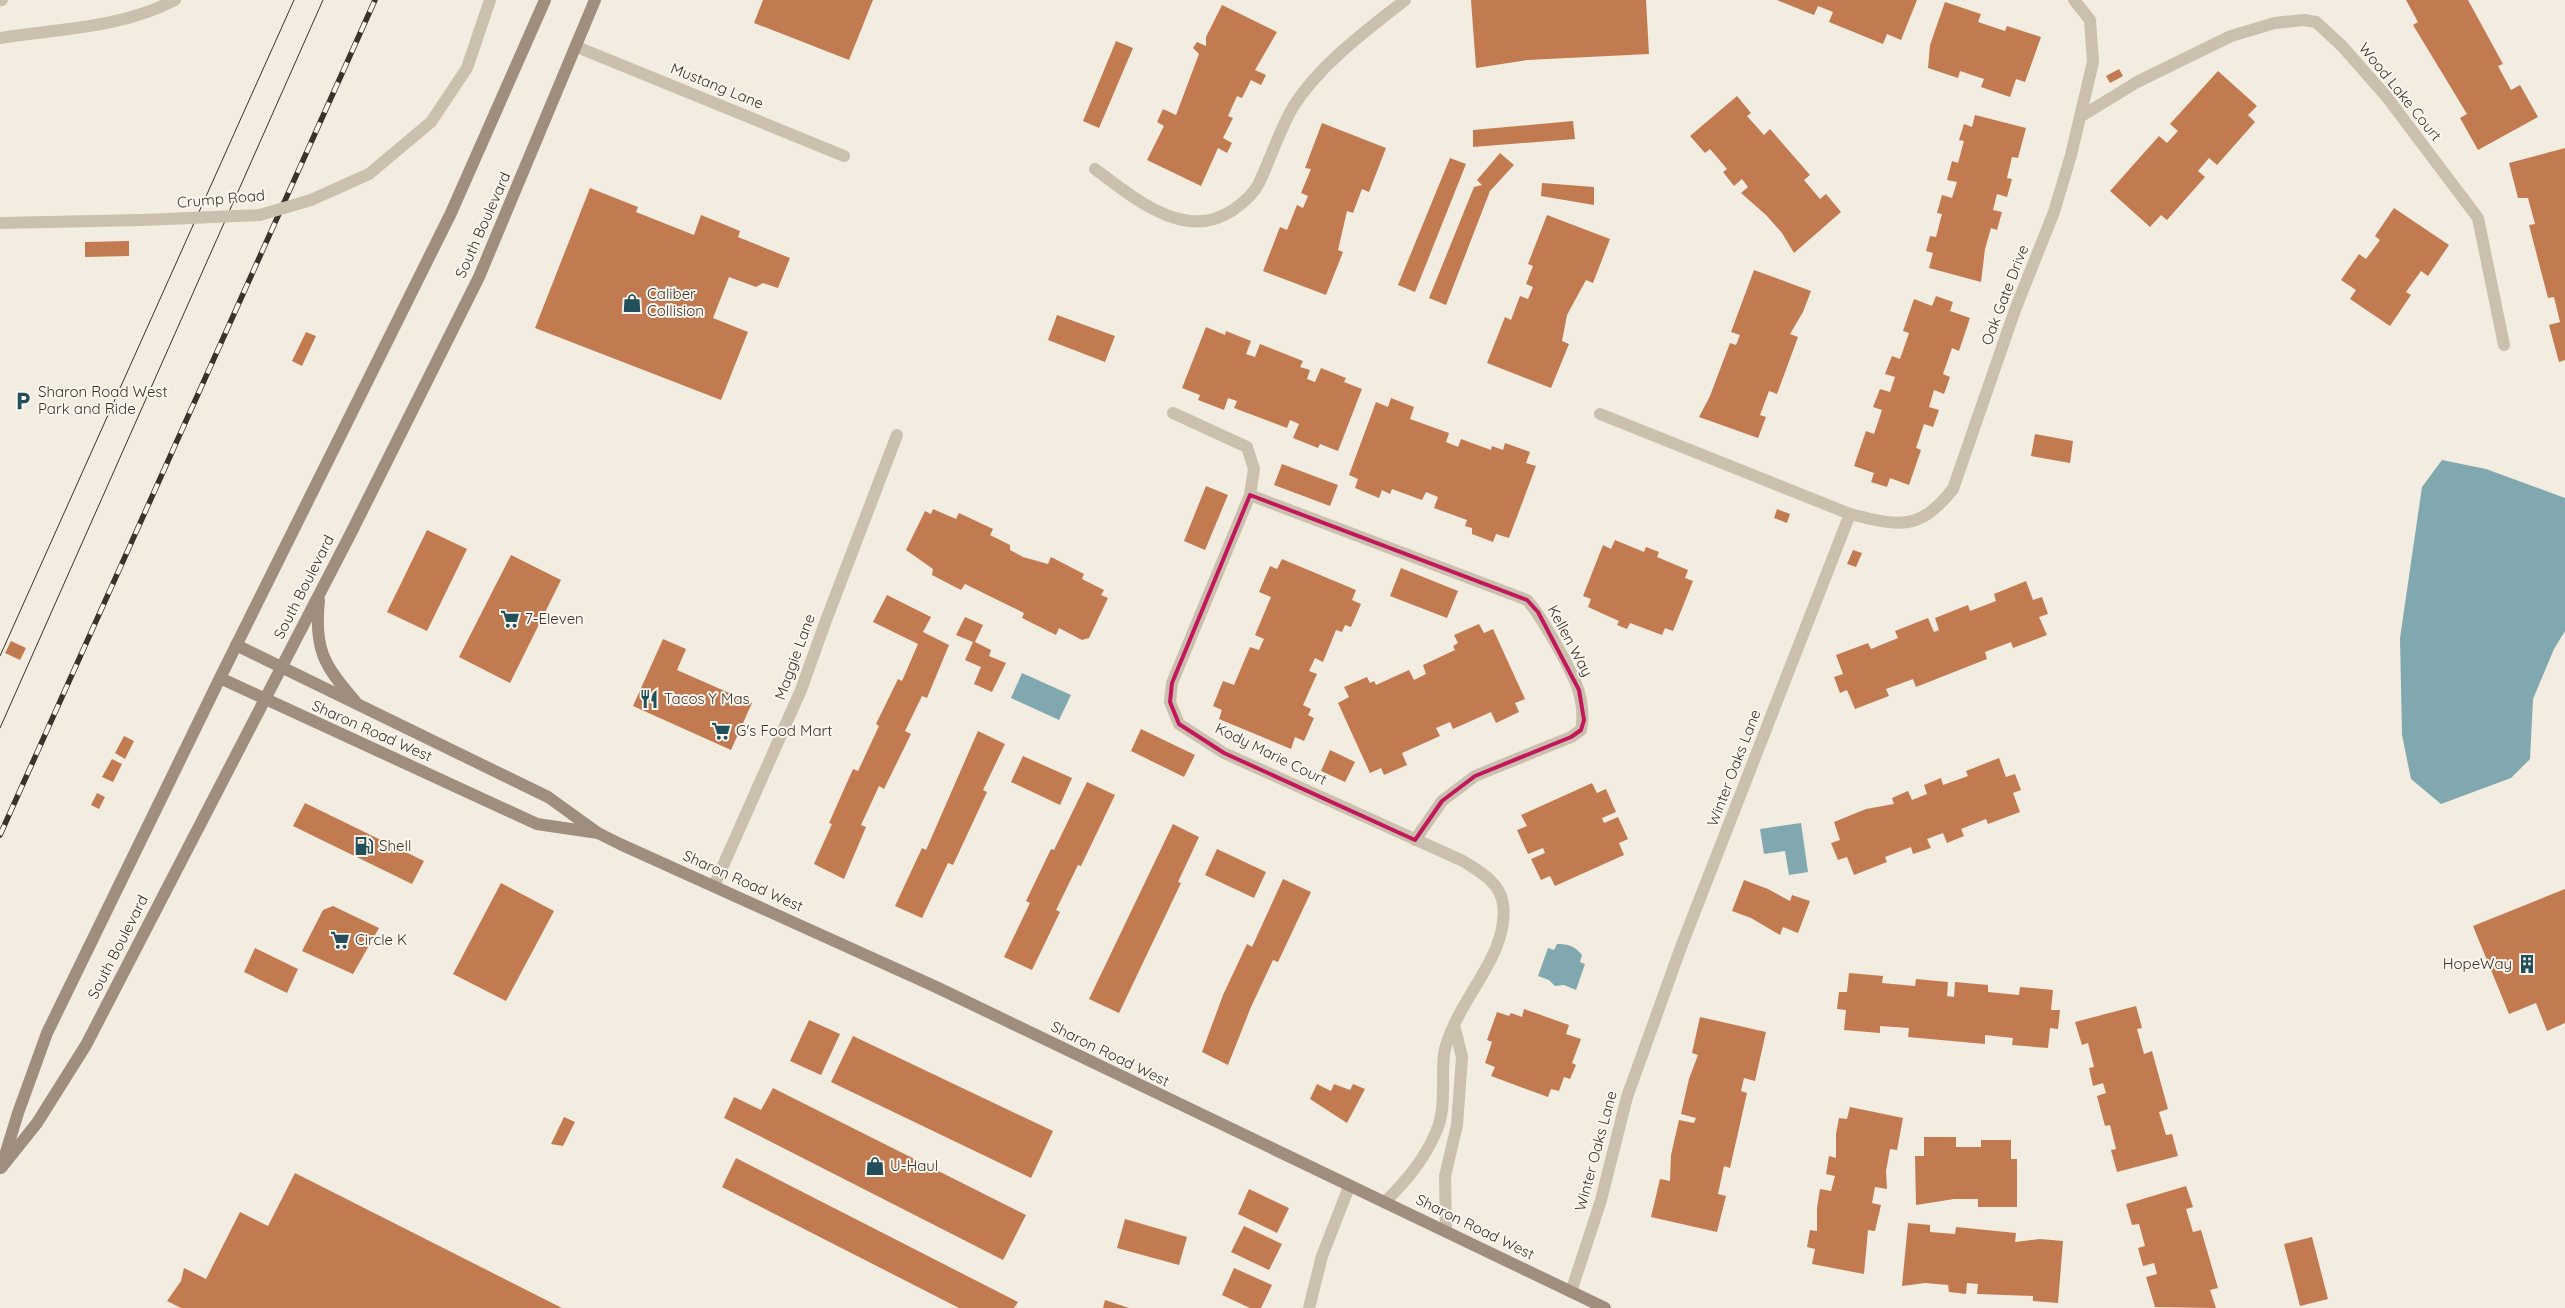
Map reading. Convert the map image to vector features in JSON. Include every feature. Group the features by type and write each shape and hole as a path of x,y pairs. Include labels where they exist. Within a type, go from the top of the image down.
{"main road":[{"name":"South Boulevard","path":"1,1170 18,1113 47,1033 236,645 451,213 545,0"},
{"name":"South Boulevard","path":"1,1170 37,1123 86,1045 320,593 479,277 577,47 595,0"},
{"path":"320,593 318,642 336,680 360,706"},
{"name":"Sharon Road West","path":"236,645 548,797 598,833 934,986 1349,1187 1385,1202 1605,1308"},
{"name":"Sharon Road West","path":"220,678 537,824 598,833"}],"street":[{"path":"0,38 125,20 154,11 174,0"},
{"name":"Crump Road","path":"0,223 260,215 311,200 369,174 431,122 467,68 490,0"},
{"path":"1095,170 1144,204 1176,220 1199,221 1228,214 1246,201 1259,184 1275,142 1290,113 1318,74 1405,0"},
{"name":"Oak Gate Drive","path":"1850,514 1890,524 1916,521 1937,509 1953,489 2015,310 2054,212 2071,155 2093,62 2094,46 2090,20 2074,0"},
{"name":"Wood Lake Court","path":"2080,117 2137,82 2231,36 2275,24 2304,20 2316,22 2342,46 2386,96 2478,218 2504,345"},
{"name":"Mustang Lane","path":"577,47 844,156"},
{"name":"Kody Marie Court","path":"1173,412 1247,447 1254,469 1250,495 1172,683 1170,702 1179,724 1224,753 1463,861 1485,876 1498,889 1503,904 1497,945 1454,1024 1444,1051 1442,1104 1437,1131 1427,1153 1410,1176 1385,1202"},
{"path":"1600,414 1850,514"},
{"name":"Maggie Lane","path":"714,886 770,765 801,690 824,623 897,435"},
{"name":"Kellen Way","path":"1250,495 1527,600 1538,612 1579,690 1584,720 1581,730 1571,737 1475,776 1442,800 1414,840"},
{"name":"Winter Oaks Lane","path":"1571,1292 1601,1200 1626,1097 1682,947 1850,514"},
{"path":"1446,1231 1444,1194 1454,1137 1462,1057 1454,1024"},
{"path":"1442,1088 1460,1090"},
{"path":"1437,1131 1454,1137"},
{"path":"1309,1308 1322,1256 1349,1187"}],"highlighted area":[{"path":"1250,495 1527,600 1538,612 1579,690 1584,720 1581,730 1571,737 1475,776 1442,801 1415,840 1224,753 1179,724 1170,702 1172,683"}],"water":[{"path":"2442,460 2486,469 2565,498 2565,631 2554,649 2533,699 2530,759 2511,778 2441,804 2411,779 2402,735 2400,638 2422,487"},
{"path":"1022,673 1071,695 1059,720 1011,698"},
{"path":"1801,823 1808,872 1789,875 1785,851 1764,854 1760,829"},
{"path":"1557,944 1571,946 1582,955 1580,962 1585,964 1576,990 1564,985 1555,986 1549,980 1538,976 1548,948 1554,950"}],"building":[{"path":"763,0 873,0 849,60 754,23"},
{"path":"1471,0 1646,0 1649,54 1527,60 1476,68"},
{"path":"1777,0 1917,0 1901,40 1887,34 1883,44 1829,22 1833,12 1818,6 1814,15"},
{"path":"2406,0 2468,0 2503,64 2498,66 2511,90 2520,85 2538,117 2478,150 2460,118 2467,114 2413,25 2418,22"},
{"path":"1945,2 1981,14 1978,22 2005,31 2007,26 2041,37 2025,82 2016,79 2010,97 1981,87 1984,79 1960,71 1958,78 1928,68 1930,45"},
{"path":"1222,5 1277,32 1255,70 1266,75 1261,85 1251,80 1242,98 1237,96 1228,116 1233,118 1223,138 1232,143 1227,153 1218,148 1201,186 1147,160 1164,126 1157,122 1163,109 1176,115 1199,54 1193,48 1197,42 1206,46 1206,37"},
{"path":"1116,41 1133,48 1099,128 1083,121"},
{"path":"2119,69 2123,76 2110,83 2106,76"},
{"path":"2218,71 2257,106 2248,115 2255,122 2217,165 2209,158 2198,171 2205,177 2167,220 2161,215 2150,227 2110,191 2159,136 2167,143 2178,131 2170,124"},
{"path":"1737,96 1751,113 1747,116 1764,135 1770,129 1810,175 1804,180 1820,199 1826,194 1841,212 1794,253 1782,233 1766,215 1741,193 1748,187 1742,179 1734,186 1723,172 1727,169 1710,149 1705,153 1690,136"},
{"path":"1975,115 2026,128 2018,158 2012,157 2007,178 2012,179 2007,197 1997,194 1993,210 2002,212 1997,230 1991,228 1985,249 1981,282 1929,268 1933,253 1926,251 1930,236 1936,237 1942,214 1937,213 1942,195 1952,198 1957,182 1947,180 1952,161 1958,163 1964,141 1959,140 1964,124 1972,127"},
{"path":"1573,121 1575,139 1473,147 1473,130"},
{"path":"1322,123 1386,148 1369,192 1362,189 1353,213 1347,211 1338,250 1343,252 1326,295 1263,271 1280,227 1287,230 1297,205 1303,208 1308,196 1301,193 1311,169 1305,168"},
{"path":"2565,148 2565,360 2559,362 2549,325 2560,322 2554,297 2548,298 2529,225 2535,224 2528,198 2518,198 2509,163"},
{"path":"1500,153 1514,165 1490,191 1446,305 1429,298 1474,187 1482,185 1477,180"},
{"path":"1450,158 1466,164 1415,292 1398,285"},
{"path":"1542,183 1594,187 1594,205 1541,196"},
{"name":"Caliber Collision","path":"590,188 638,207 636,212 694,235 701,215 740,231 738,237 790,258 778,288 763,283 756,287 729,277 713,318 748,332 721,400 535,328"},
{"path":"2394,208 2449,245 2428,276 2421,271 2406,292 2411,295 2390,326 2350,299 2356,290 2341,280 2359,254 2366,259 2380,240 2375,236"},
{"path":"1547,215 1610,239 1593,283 1586,280 1567,315 1562,341 1569,344 1551,388 1487,363 1505,317 1511,320 1520,296 1528,299 1533,287 1526,284 1533,266 1528,264"},
{"path":"129,241 129,256 85,257 85,242"},
{"path":"1754,270 1811,291 1803,312 1790,334 1798,337 1777,394 1769,391 1760,415 1766,417 1758,438 1699,417 1710,396 1730,343 1736,345 1740,335 1731,332"},
{"path":"1936,296 1953,302 1950,311 1970,318 1959,351 1952,348 1943,374 1950,377 1944,394 1934,390 1929,407 1939,410 1933,427 1924,424 1916,448 1921,450 1909,485 1890,478 1887,487 1871,482 1874,473 1854,466 1866,431 1874,434 1882,410 1873,407 1880,389 1890,392 1895,377 1885,374 1892,356 1900,359 1909,333 1903,331 1914,299 1932,306"},
{"path":"1057,315 1115,336 1105,362 1048,340"},
{"path":"1206,327 1225,335 1226,331 1251,341 1246,354 1255,357 1260,344 1303,361 1300,367 1310,370 1307,379 1315,382 1321,368 1346,378 1344,382 1362,389 1338,451 1320,444 1318,448 1293,438 1299,424 1290,420 1287,428 1234,408 1237,401 1228,398 1224,410 1198,400 1200,395 1182,388"},
{"path":"306,332 316,336 302,366 292,361"},
{"path":"1391,398 1414,407 1410,419 1449,433 1446,442 1458,447 1461,439 1491,450 1492,446 1503,450 1505,443 1530,452 1526,463 1536,466 1509,538 1496,534 1493,542 1472,534 1472,528 1465,526 1467,520 1434,508 1438,497 1426,492 1422,500 1392,489 1390,494 1382,490 1379,498 1355,488 1358,479 1349,475 1376,402 1388,407"},
{"path":"2035,434 2073,441 2070,463 2031,456"},
{"path":"1282,464 1338,485 1330,506 1274,485"},
{"path":"1206,486 1228,495 1205,550 1184,541"},
{"path":"933,509 956,519 959,513 993,529 990,535 1010,545 1010,550 1023,557 1048,564 1051,557 1084,574 1082,579 1104,590 1101,595 1108,598 1089,638 1082,640 1059,628 1056,635 1022,618 1024,613 965,584 961,590 932,575 933,569 906,550 925,511 931,514"},
{"path":"1777,509 1790,514 1787,523 1774,518"},
{"path":"427,530 467,549 427,631 387,612"},
{"path":"1615,540 1644,552 1646,547 1659,552 1657,557 1688,570 1685,578 1693,581 1673,631 1665,628 1662,635 1630,623 1627,629 1617,625 1619,621 1588,607 1591,599 1583,596 1603,545 1611,549"},
{"path":"1853,550 1862,553 1856,567 1847,564"},
{"name":"7-Eleven","path":"511,555 561,580 510,683 459,657"},
{"path":"1282,559 1356,590 1352,600 1361,604 1351,627 1345,625 1342,632 1336,630 1323,662 1315,658 1309,671 1317,674 1303,705 1311,709 1308,715 1314,718 1304,741 1295,737 1291,749 1219,719 1222,710 1213,706 1223,681 1234,685 1250,647 1259,650 1264,639 1255,635 1271,597 1259,592 1270,566 1277,569"},
{"path":"1401,568 1458,591 1447,618 1390,596"},
{"path":"2026,581 2033,600 2042,597 2048,614 2039,617 2047,635 2013,648 2011,642 1985,652 1987,659 1916,687 1913,679 1886,689 1889,696 1855,709 1847,690 1840,693 1834,677 1843,674 1836,655 1868,643 1871,649 1898,638 1895,631 1928,618 1934,632 1939,630 1935,618 1968,605 1970,611 1996,601 1994,594"},
{"path":"887,595 931,617 923,632 949,645 927,698 922,696 905,731 911,734 884,789 879,786 861,825 866,827 844,879 814,864 832,824 829,823 853,769 858,771 879,726 876,724 898,679 902,681 918,644 873,622"},
{"path":"965,617 983,625 975,642 991,650 989,656 1006,663 992,692 974,684 981,667 965,660 973,642 956,635"},
{"path":"1479,624 1484,633 1493,629 1525,699 1515,703 1519,712 1496,723 1491,712 1453,729 1450,722 1436,728 1440,736 1402,753 1407,765 1384,775 1381,768 1370,773 1338,703 1349,697 1344,687 1367,677 1370,683 1374,681 1376,685 1409,670 1414,680 1426,674 1423,665 1455,650 1453,646 1458,643 1454,635"},
{"path":"663,639 686,649 677,670 752,703 731,750 633,706"},
{"path":"11,641 26,648 20,660 5,653"},
{"path":"1141,729 1195,755 1184,777 1131,751"},
{"path":"978,731 1005,744 983,790 987,792 953,865 948,863 922,918 895,906 922,848 926,850"},
{"path":"124,736 134,741 125,759 115,753"},
{"path":"1330,750 1355,762 1345,782 1321,771"},
{"path":"1023,756 1072,778 1060,805 1011,782"},
{"path":"1999,758 2006,777 2015,774 2021,790 2013,793 2020,812 1988,824 1986,819 1961,829 1964,836 1947,843 1943,833 1927,839 1931,848 1913,854 1911,847 1885,857 1887,862 1854,875 1847,857 1838,860 1831,843 1840,840 1834,822 1866,809 1894,804 1892,798 1908,791 1912,800 1927,794 1924,785 1941,778 1943,785 1968,776 1966,771"},
{"path":"112,759 122,764 113,782 102,777"},
{"path":"1087,782 1115,795 1081,866 1078,865 1056,910 1060,912 1032,970 1004,957 1030,903 1026,901 1051,849 1054,850"},
{"path":"1592,783 1597,793 1606,789 1616,812 1602,818 1604,823 1618,817 1628,839 1619,843 1624,855 1555,886 1550,876 1541,880 1531,859 1545,853 1543,848 1528,854 1517,830 1527,826 1521,815"},
{"path":"97,793 105,797 99,809 91,805"},
{"name":"Shell","path":"305,803 424,861 412,884 293,826"},
{"path":"1173,824 1199,837 1178,882 1181,883 1119,1013 1089,999"},
{"path":"1217,849 1266,872 1254,898 1205,875"},
{"path":"1283,879 1311,892 1278,962 1273,960 1251,1007 1228,1065 1202,1052 1223,995 1247,944 1252,947"},
{"path":"1744,880 1768,889 1790,901 1792,895 1810,901 1798,933 1783,927 1780,935 1751,918 1732,911"},
{"path":"501,883 554,911 506,1001 453,974"},
{"name":"HopeWay","path":"2565,889 2565,1023 2547,1031 2536,1003 2509,1014 2473,926"},
{"name":"Circle K","path":"333,906 379,928 353,974 302,951 323,910"},
{"path":"255,948 298,969 287,993 244,972"},
{"path":"1849,973 1883,976 1882,983 1915,986 1916,979 1948,982 1947,996 1954,997 1955,982 1988,985 1988,992 2019,995 2020,987 2053,990 2051,1010 2060,1010 2058,1029 2050,1028 2048,1048 2012,1045 2013,1038 1985,1035 1985,1044 1908,1037 1909,1028 1880,1026 1880,1033 1844,1030 1846,1010 1837,1009 1839,992 1847,992"},
{"path":"2136,1006 2142,1028 2137,1029 2144,1054 2152,1051 2168,1109 2159,1112 2166,1135 2172,1134 2178,1156 2117,1172 2111,1150 2116,1149 2110,1125 2105,1126 2097,1096 2106,1093 2103,1083 2093,1086 2089,1068 2094,1067 2088,1043 2082,1045 2075,1022"},
{"path":"1524,1009 1569,1025 1566,1034 1581,1039 1572,1063 1576,1065 1570,1079 1564,1077 1559,1091 1551,1089 1548,1097 1491,1076 1495,1067 1485,1063 1492,1042 1487,1040 1497,1012 1509,1016 1511,1013 1522,1017"},
{"path":"1700,1017 1766,1032 1755,1081 1744,1078 1741,1091 1747,1093 1730,1168 1724,1166 1718,1194 1726,1196 1717,1232 1651,1217 1660,1179 1670,1181 1671,1155 1679,1120 1694,1123 1696,1118 1681,1114 1689,1079 1698,1055 1692,1053"},
{"path":"809,1020 840,1034 821,1075 790,1061"},
{"name":"U-Haul","path":"853,1036 1053,1131 1031,1178 831,1082"},
{"path":"1317,1084 1331,1091 1334,1084 1350,1090 1353,1084 1365,1089 1347,1123 1310,1099"},
{"name":"U-Haul","path":"773,1088 1026,1215 1003,1260 724,1118 734,1097 761,1110"},
{"path":"1850,1107 1903,1118 1897,1150 1890,1149 1886,1171 1887,1189 1875,1187 1872,1203 1881,1205 1875,1231 1868,1230 1864,1274 1812,1264 1815,1249 1807,1247 1810,1230 1817,1231 1817,1208 1820,1189 1831,1191 1835,1176 1826,1174 1829,1156 1836,1158 1836,1134 1839,1118 1847,1119"},
{"path":"564,1117 575,1122 563,1146 551,1144"},
{"path":"1924,1137 1956,1137 1956,1147 1981,1147 1981,1140 2011,1140 2011,1159 2017,1159 2017,1207 1978,1207 1978,1199 1954,1199 1916,1205 1915,1156 1924,1156"},
{"path":"736,1158 1018,1302 1014,1308 959,1308 722,1187"},
{"path":"295,1173 562,1308 181,1308 167,1301 181,1281 184,1268 206,1279 240,1212 268,1226"},
{"path":"2186,1186 2193,1207 2186,1209 2193,1232 2201,1230 2218,1288 2210,1290 2216,1308 2155,1307 2146,1277 2157,1274 2154,1263 2143,1266 2138,1248 2145,1246 2139,1224 2132,1225 2126,1204"},
{"path":"1249,1189 1289,1208 1277,1233 1238,1214"},
{"path":"1125,1219 1187,1237 1179,1265 1117,1248"},
{"path":"1908,1223 1930,1225 1930,1232 1955,1234 1956,1227 2016,1233 2015,1242 2040,1239 2063,1241 2058,1303 2033,1301 2033,1296 1977,1294 1978,1284 1967,1283 1966,1294 1949,1292 1948,1285 1925,1283 1902,1286"},
{"path":"1244,1226 1282,1244 1269,1270 1231,1252"},
{"path":"2312,1237 2328,1299 2300,1306 2284,1244"},
{"path":"1234,1268 1272,1285 1261,1308 1250,1308 1222,1295"},
{"path":"1105,1300 1129,1308 1103,1308"}],"tram line":[{"path":"0,656 294,0"},
{"path":"0,728 323,0"}],"railway":[{"path":"0,835 375,0"}],"place":[{"name":"Caliber Collision","path":"632,303"},
{"name":"Sharon Road West Park and Ride","path":"23,401"},
{"name":"7-Eleven","path":"510,619"},
{"name":"Tacos Y Mas","path":"649,699"},
{"name":"G's Food Mart","path":"721,731"},
{"name":"Shell","path":"364,846"},
{"name":"Circle K","path":"340,940"},
{"name":"HopeWay","path":"2527,964"},
{"name":"U-Haul","path":"875,1166"}]}
